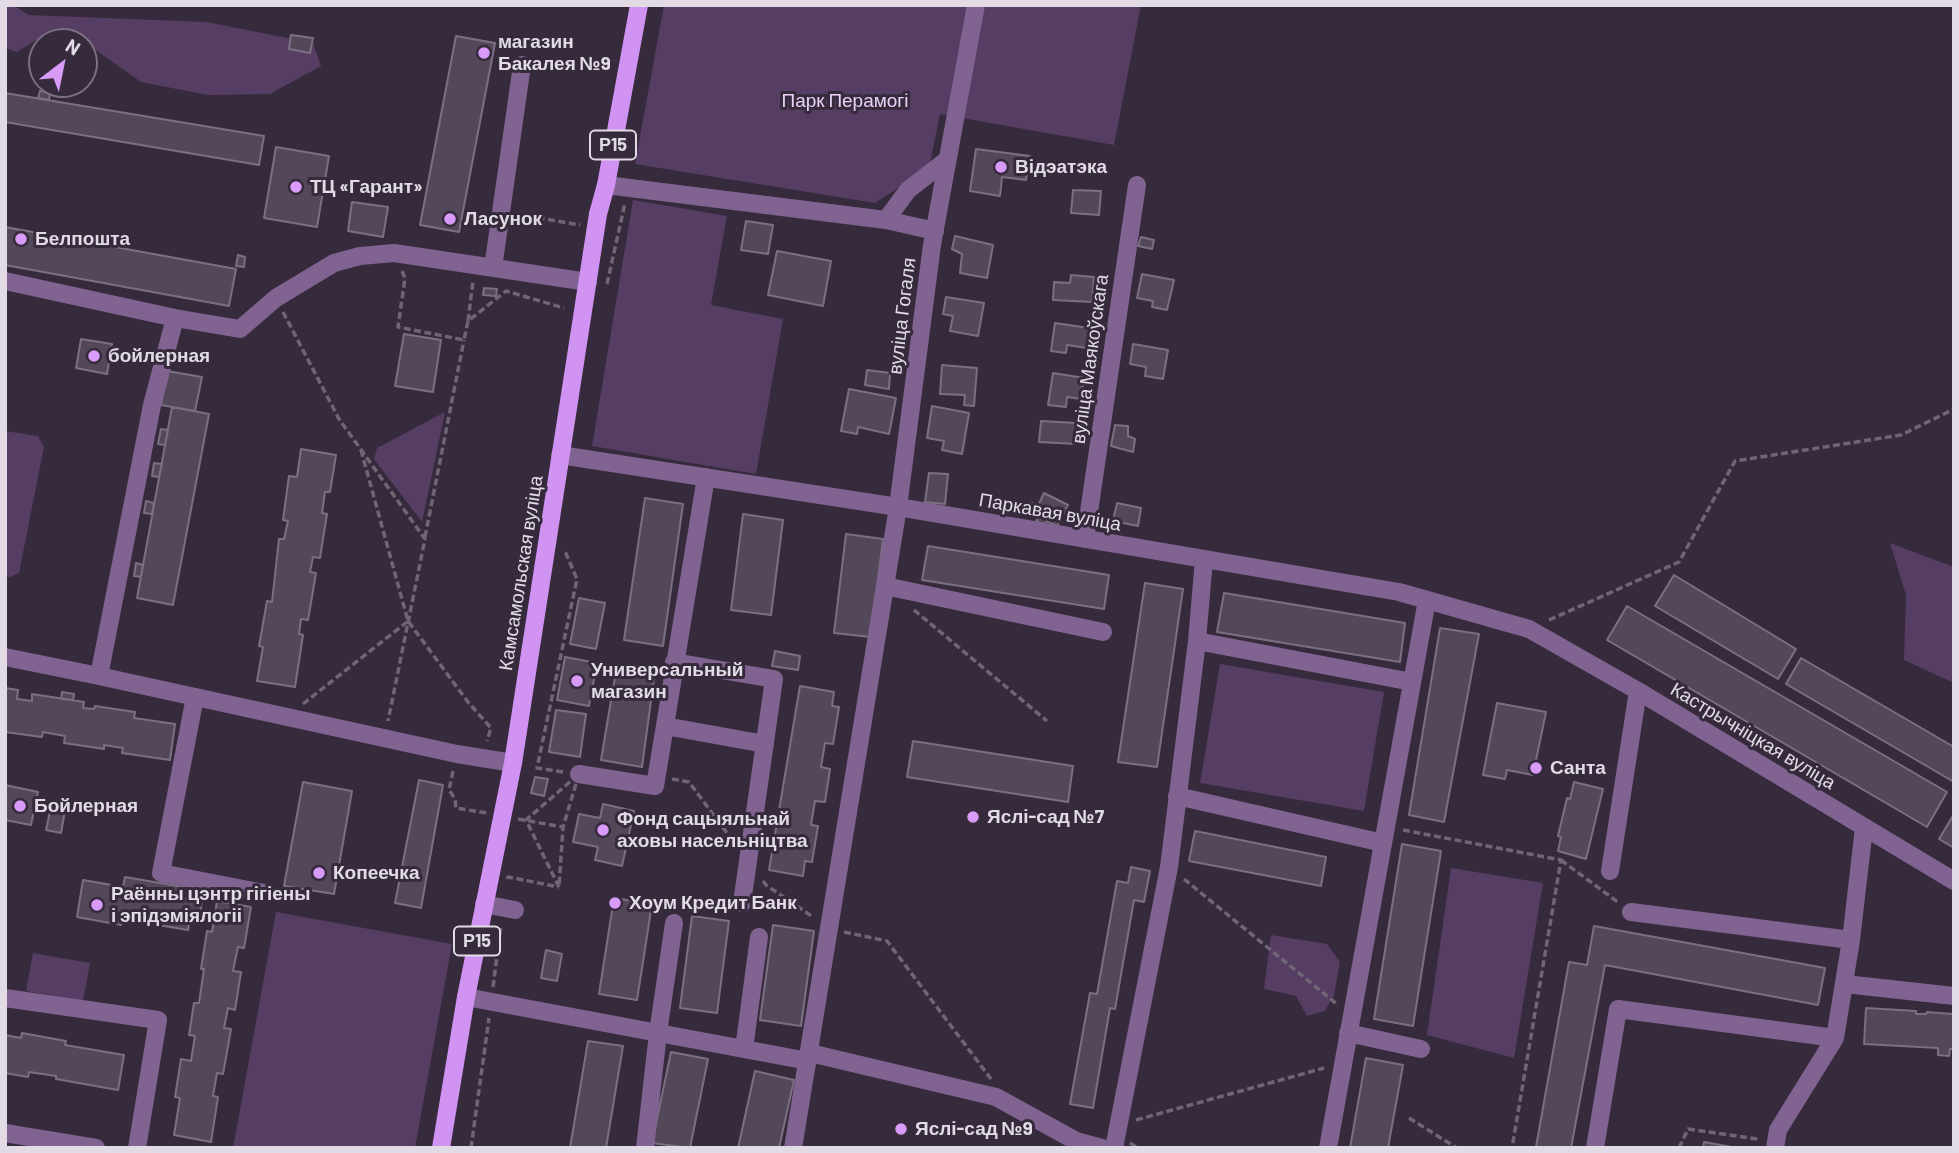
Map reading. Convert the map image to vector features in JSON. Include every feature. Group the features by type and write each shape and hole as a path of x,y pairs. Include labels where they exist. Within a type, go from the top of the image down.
{"main road":[{"name":"Камсамольская вуліца","path":"441,1148 466,997 513,763 560,455 597,284 598,214 606,185 639,5"}],"street":[{"name":"вуліца Гогаля","path":"793,1148 898,507 935,231 976,5"},
{"path":"484,266 501,212 522,65"},
{"path":"886,219 908,190 948,159"},
{"path":"606,185 886,219 935,231"},
{"name":"вуліца Маякоўскага","path":"1085,539 1137,185"},
{"path":"5,281 175,318 240,329 276,298 334,263 360,256 394,253 597,284"},
{"path":"99,676 152,405 175,318"},
{"name":"Паркавая вуліца","path":"560,455 898,507 1399,592 1530,629"},
{"path":"579,774 655,786 706,477"},
{"path":"1114,1148 1169,867 1197,640 1204,559"},
{"path":"885,586 1102,632"},
{"path":"1328,1148 1427,600"},
{"name":"Кастрычніцкая вуліца","path":"1530,629 1954,881"},
{"path":"1197,640 1412,682"},
{"path":"5,657 384,739 513,763"},
{"path":"674,662 774,679 742,902"},
{"path":"1610,871 1638,691"},
{"path":"195,697 161,873 264,893"},
{"path":"665,726 765,744"},
{"path":"1177,796 1384,835"},
{"path":"1776,1145 1778,1130 1836,1038 1864,828"},
{"path":"484,904 515,910"},
{"path":"1631,912 1851,940"},
{"path":"645,1148 674,923"},
{"path":"744,1049 759,937"},
{"path":"1845,984 1954,996"},
{"path":"466,997 744,1049 809,1057 996,1097 1076,1141 1102,1148"},
{"path":"5,998 158,1020 137,1148"},
{"path":"1595,1148 1618,1009 1836,1038"},
{"path":"1350,1025 1421,1049"},
{"path":"5,1133 96,1148"}],"path":[{"path":"597,284 628,188"},
{"path":"501,212 580,225"},
{"path":"394,253 405,278 398,327 464,340"},
{"path":"384,739 468,321 484,266"},
{"path":"468,321 506,291 564,308"},
{"path":"276,298 339,419 425,538"},
{"path":"1530,629 1679,562 1735,461 1901,435 1954,409"},
{"path":"361,450 408,621 468,702 491,728 489,741 482,745"},
{"path":"564,549 577,579 537,768 579,774"},
{"path":"885,586 1047,720"},
{"path":"286,718 408,621"},
{"path":"457,754 449,790 455,799 456,808 563,827"},
{"path":"526,820 579,774"},
{"path":"526,820 559,887 563,827 579,774"},
{"path":"1384,835 1561,860 1631,912"},
{"path":"1512,1148 1561,860"},
{"path":"1169,867 1350,1025"},
{"path":"1119,1124 1343,1063"},
{"path":"1409,1118 1457,1148"},
{"path":"1679,1148 1688,1129 1776,1145"}],"green space":[{"path":"5,5 13,5 29,15 206,22 313,43 321,66 270,94 208,95 141,82 98,52 98,28 28,28 28,45 17,52 5,48"},
{"name":"Парк Перамогі","path":"664,5 1141,5 1114,145 940,114 929,168 875,203 635,164"},
{"path":"633,200 727,216 711,305 783,319 756,474 592,446"},
{"path":"445,412 422,522 374,459 377,448"},
{"path":"5,431 38,436 44,447 19,573 10,577 5,576"},
{"path":"1890,543 1954,567 1954,683 1904,660 1906,595"},
{"path":"1220,664 1384,692 1364,811 1200,783"},
{"path":"1451,868 1543,883 1514,1058 1427,1035"},
{"path":"276,912 452,944 415,1148 233,1148"},
{"path":"1271,935 1327,944 1340,962 1334,995 1325,1011 1307,1016 1296,996 1264,989"},
{"path":"33,953 90,963 83,1001 26,991"}],"building":[{"path":"291,35 313,38 310,53 289,49"},
{"path":"456,36 495,43 459,232 420,225"},
{"path":"5,93 264,136 259,165 5,122"},
{"name":"ТЦ «Гарант»","path":"276,147 329,156 317,227 264,218"},
{"name":"Відэатэка","path":"976,149 1030,156 1026,180 1002,177 1000,196 970,191"},
{"path":"1073,190 1101,191 1099,215 1071,213"},
{"path":"352,202 388,207 383,237 348,231"},
{"path":"746,221 773,225 768,254 741,250"},
{"path":"5,227 236,269 229,306 5,265"},
{"path":"955,236 993,245 987,278 960,273 962,254 952,249"},
{"path":"1141,237 1154,240 1152,249 1138,246"},
{"path":"777,251 831,261 823,306 768,295"},
{"path":"238,255 245,257 244,267 236,266"},
{"path":"1142,274 1174,280 1167,310 1152,307 1153,301 1137,298"},
{"path":"1071,275 1094,277 1092,302 1053,300 1054,282 1070,283"},
{"path":"484,288 497,289 496,296 483,295"},
{"path":"946,297 984,303 978,336 950,331 953,316 943,314"},
{"path":"1055,323 1089,328 1087,348 1067,345 1066,353 1051,351"},
{"path":"404,334 441,340 433,392 395,386"},
{"name":"бойлерная","path":"81,339 112,344 107,374 76,368"},
{"path":"1133,344 1168,350 1163,379 1145,376 1146,367 1130,364"},
{"path":"942,365 977,368 974,406 964,405 965,395 940,394"},
{"path":"867,370 890,373 889,389 865,385"},
{"path":"167,371 202,377 195,411 161,405"},
{"path":"1053,373 1084,378 1081,399 1067,397 1066,407 1048,405"},
{"path":"849,389 896,398 889,434 858,427 857,434 841,431"},
{"path":"932,406 969,413 962,454 942,450 944,441 927,438"},
{"path":"172,407 209,414 173,605 137,598"},
{"path":"1041,421 1076,423 1076,444 1039,442"},
{"path":"1115,425 1128,426 1128,436 1135,439 1133,452 1111,446"},
{"path":"161,429 168,430 165,445 158,444"},
{"path":"301,449 336,455 330,492 325,492 322,513 327,514 320,558 313,557 310,572 316,573 308,620 301,619 299,634 303,635 295,687 257,681 263,647 259,646 267,601 272,602 279,539 284,539 288,521 283,520 289,476 297,477"},
{"path":"154,463 162,464 159,477 152,476"},
{"path":"929,473 948,474 945,504 925,502"},
{"path":"1044,493 1068,505 1057,526 1047,521 1044,525 1036,521 1039,517 1027,511 1032,503 1038,506"},
{"path":"645,498 683,504 663,646 624,640"},
{"path":"146,501 154,503 152,514 144,513"},
{"path":"1117,503 1141,508 1138,526 1113,521"},
{"path":"743,514 783,520 771,615 731,610"},
{"path":"846,534 883,539 871,637 834,633"},
{"path":"928,546 1109,575 1104,609 922,580"},
{"path":"136,563 143,565 141,577 134,576"},
{"path":"1674,575 1796,649 1778,679 1655,606"},
{"path":"1145,583 1183,589 1157,767 1118,762"},
{"path":"1224,593 1405,623 1400,662 1217,632"},
{"path":"579,598 605,603 596,649 570,644"},
{"path":"1627,606 1947,792 1927,827 1607,640"},
{"path":"1440,628 1479,634 1444,822 1409,815"},
{"path":"775,651 800,656 798,670 772,666"},
{"name":"Универсальный магазин","path":"565,657 597,663 589,706 557,700"},
{"path":"1801,658 1954,747 1954,782 1786,684"},
{"path":"617,665 655,671 642,767 601,760"},
{"path":"800,686 834,692 832,706 839,707 833,744 825,743 821,767 830,769 825,802 815,801 811,825 818,826 812,862 805,861 803,876 769,870"},
{"path":"5,688 18,690 17,699 32,701 32,694 84,702 83,708 94,709 95,706 135,712 134,718 175,724 170,760 122,753 123,748 104,745 104,749 64,743 65,736 43,732 42,737 5,732"},
{"path":"62,692 74,694 73,700 61,699"},
{"path":"1497,703 1546,712 1533,775 1507,770 1505,779 1483,775"},
{"path":"556,710 586,714 580,757 549,752"},
{"path":"913,741 1073,766 1068,802 907,777"},
{"path":"535,777 548,779 544,796 531,793"},
{"path":"419,780 443,785 421,908 395,903"},
{"path":"303,782 352,791 334,894 284,886"},
{"path":"1574,782 1603,789 1586,859 1558,851 1561,837 1558,836 1567,798 1570,799"},
{"name":"Бойлерная","path":"5,785 38,792 31,825 5,820"},
{"path":"52,802 66,805 61,833 46,830"},
{"name":"Фонд сацыяльнай аховы насельніцтва","path":"603,804 634,811 622,866 595,860 598,847 573,842 579,814 600,818"},
{"path":"1954,814 1954,848 1939,839"},
{"path":"1195,831 1326,857 1321,886 1189,861"},
{"path":"1402,844 1441,851 1413,1026 1374,1019"},
{"path":"1131,867 1150,871 1144,902 1134,900 1115,1009 1110,1008 1093,1108 1070,1104 1090,993 1097,994 1117,881 1128,883"},
{"path":"125,877 183,887 182,898 202,901 199,920 190,918 188,930 122,919 121,925 77,917 83,880 123,887"},
{"path":"614,898 652,904 637,1000 599,994"},
{"path":"217,901 251,907 244,948 238,947 233,971 241,972 235,1010 228,1008 224,1028 231,1029 223,1074 217,1073 213,1096 218,1097 211,1142 174,1135 180,1098 175,1097 181,1059 191,1061 195,1036 189,1035 194,1003 199,1003 207,931 212,932"},
{"path":"692,916 729,921 717,1013 680,1008"},
{"path":"773,925 814,931 801,1026 760,1020"},
{"path":"1594,926 1825,968 1818,1005 1605,965 1571,1148 1536,1147 1569,962 1587,965"},
{"path":"546,950 562,954 557,981 541,978"},
{"path":"1866,1008 1916,1011 1916,1014 1953,1014 1954,1049 1950,1049 1949,1056 1938,1055 1938,1048 1864,1044"},
{"path":"22,1033 66,1041 65,1045 124,1055 118,1090 56,1079 56,1076 29,1072 28,1077 5,1073 5,1035 21,1038"},
{"path":"588,1041 623,1046 606,1148 570,1148"},
{"path":"671,1052 708,1059 690,1148 652,1143"},
{"path":"1366,1058 1403,1065 1388,1148 1350,1148"},
{"path":"755,1071 794,1080 779,1148 738,1148"},
{"path":"1704,1142 1737,1148 1703,1148"}],"place":[{"name":"магазин Бакалея №9","path":"484,53"},
{"name":"Відэатэка","path":"1001,167"},
{"name":"ТЦ «Гарант»","path":"296,187"},
{"name":"Ласунок","path":"450,219"},
{"name":"Белпошта","path":"21,239"},
{"name":"бойлерная","path":"94,356"},
{"name":"Универсальный магазин","path":"577,681"},
{"name":"Санта","path":"1536,768"},
{"name":"Бойлерная","path":"20,806"},
{"name":"Яслі-сад №7","path":"973,817"},
{"name":"Фонд сацыяльнай аховы насельніцтва","path":"603,830"},
{"name":"Копеечка","path":"319,873"},
{"name":"Хоум Кредит Банк","path":"615,903"},
{"name":"Раённы цэнтр гігіены і эпідэміялогіі","path":"97,905"},
{"name":"Яслі-сад №9","path":"901,1129"}]}
